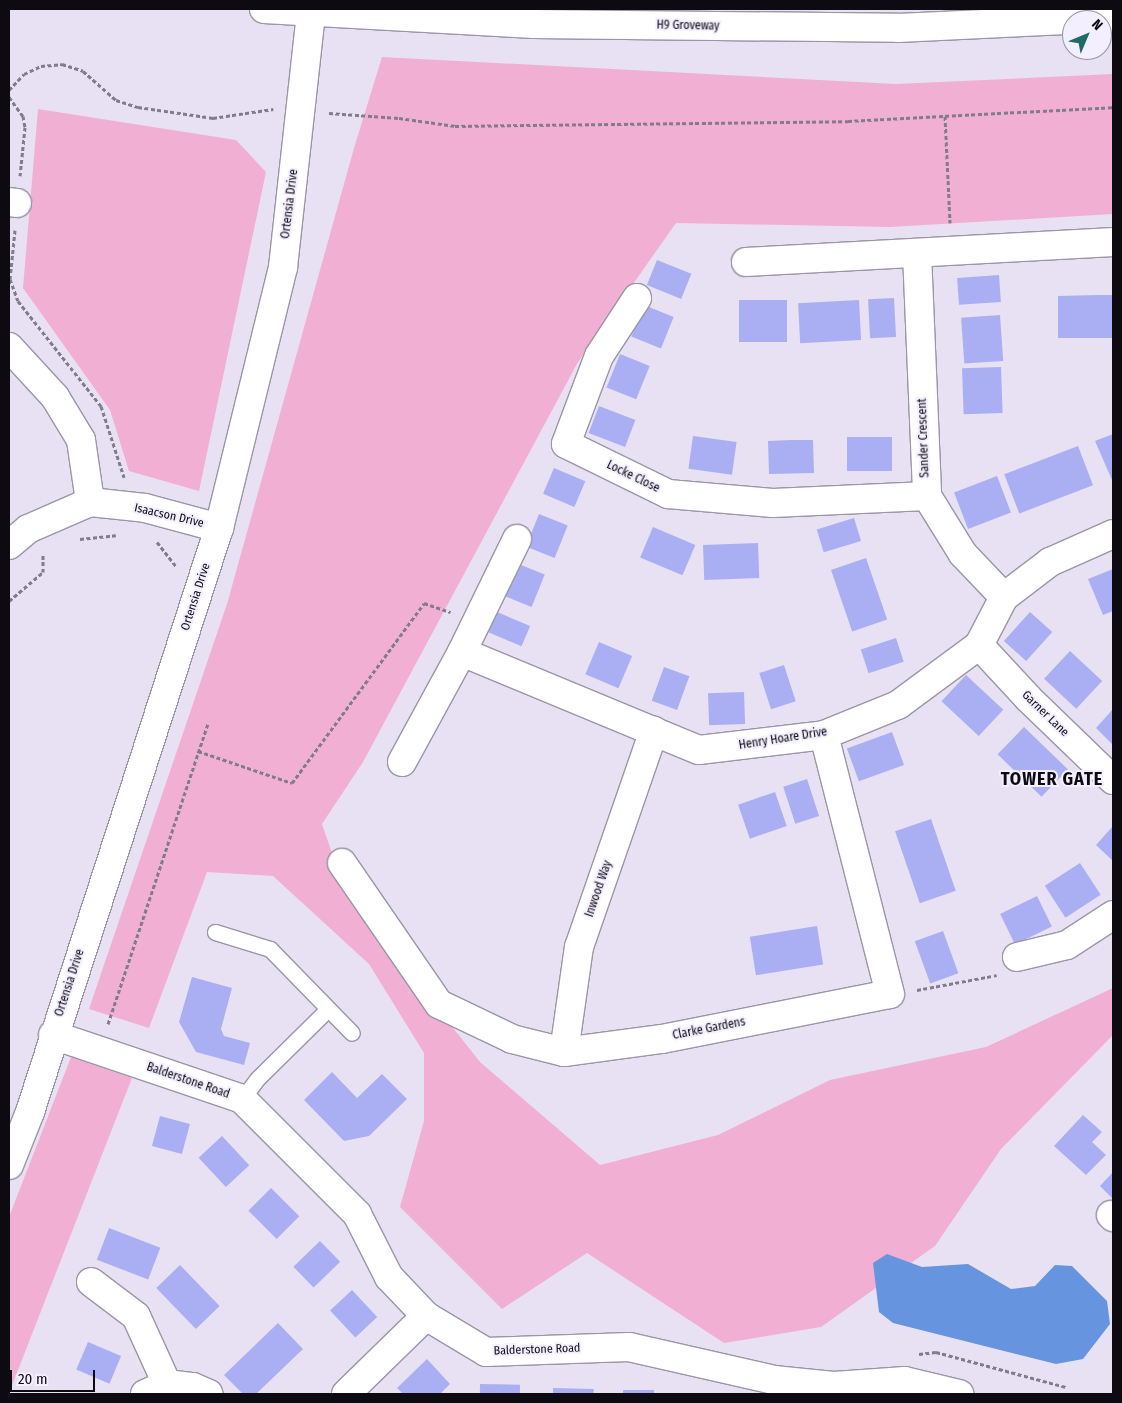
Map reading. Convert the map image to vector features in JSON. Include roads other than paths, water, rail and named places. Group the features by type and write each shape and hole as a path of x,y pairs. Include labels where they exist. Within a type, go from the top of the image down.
{"street":[{"name":"H9 Groveway","path":"264,9 311,13 362,12 534,16 898,28 1113,18"},
{"name":"Ortensia Drive","path":"9,1165 30,1112 219,528 283,266 311,13"},
{"path":"746,262 1113,242"},
{"name":"Sander Crescent","path":"917,252 927,496 963,554 1004,597"},
{"name":"Locke Close","path":"637,298 599,356 566,444 668,494 773,504 927,496"},
{"path":"9,347 55,397 81,440 90,502"},
{"name":"Isaacson Drive","path":"9,545 28,529 90,502 145,508 219,528"},
{"name":"Henry Hoare Drive","path":"462,652 699,750 824,735 898,705 979,645 1004,597 1050,562 1113,534"},
{"path":"402,762 462,652 517,539"},
{"name":"Garner Lane","path":"979,645 1028,698 1113,780"},
{"name":"Inwood Way","path":"564,1052 579,947 654,731"},
{"name":"Clarke Gardens","path":"342,863 439,1004 512,1039 564,1052 662,1039 890,994 824,735"},
{"path":"1017,957 1067,945 1113,915"},
{"name":"Balderstone Road","path":"54,1034 242,1099 357,1214 389,1277 426,1316 486,1352 629,1347 774,1387 834,1386 905,1381 959,1394"},
{"path":"91,1282 136,1316 156,1389 193,1387 209,1394"},
{"path":"346,1394 426,1316"}],"lane":[{"path":"215,932 270,948 352,1032"},
{"path":"242,1099 258,1078 328,1009"}],"water":[{"path":"887,1254 922,1267 968,1264 1011,1289 1035,1286 1055,1265 1072,1266 1107,1301 1110,1324 1083,1359 1056,1364 893,1323 879,1312 873,1263"}],"district":[{"name":"TOWER GATE","path":"1052,779"}]}
